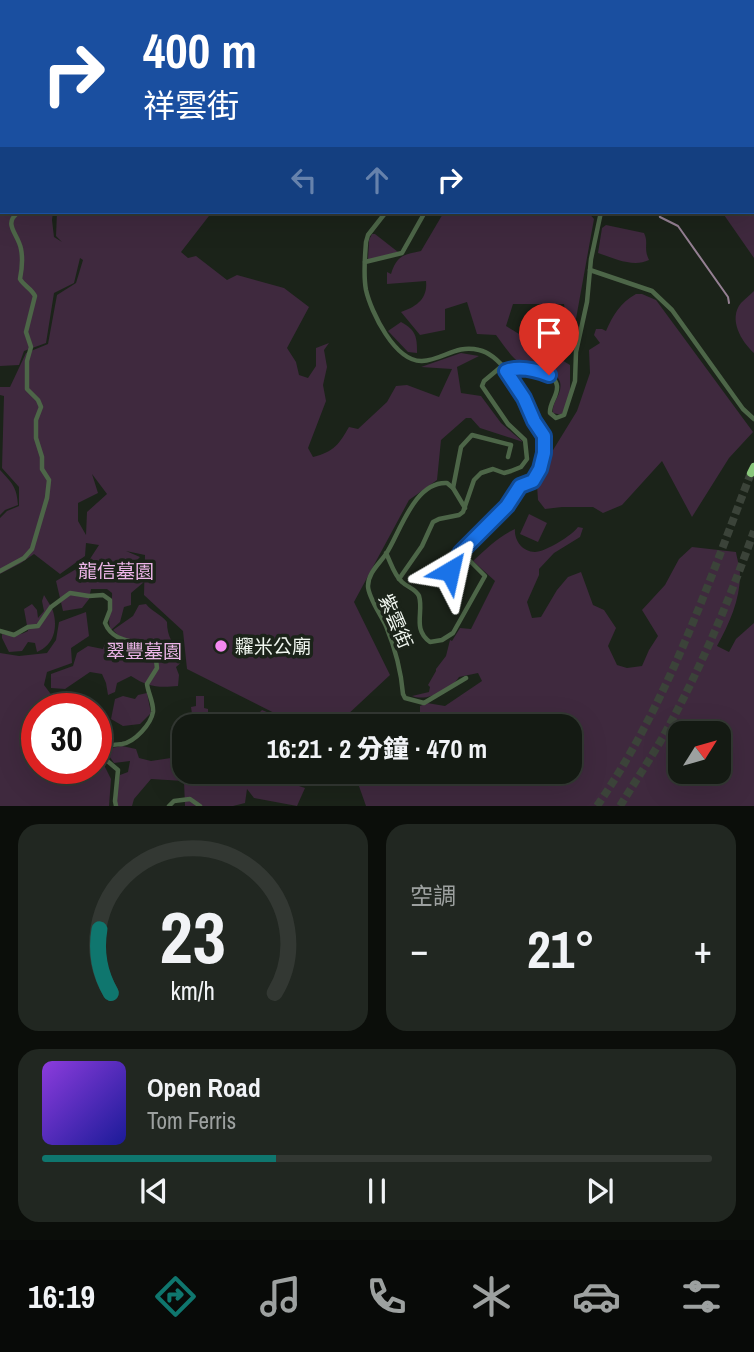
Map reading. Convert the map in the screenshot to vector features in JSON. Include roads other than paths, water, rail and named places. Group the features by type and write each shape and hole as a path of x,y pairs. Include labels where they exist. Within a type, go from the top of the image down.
{"street":[{"path":"0,571 24,558 32,549 49,486 36,438 40,403 27,389 27,361 31,347 26,332 35,296 20,279 21,248 11,223 17,214"},
{"path":"384,214 368,235 366,242 365,289 375,314 393,344 409,358 422,360 461,348 488,354 504,368 544,436 544,453 540,469 533,481 520,486 507,506 461,552 450,571 447,584 450,589 457,588"},
{"path":"365,262 402,253 424,214"},
{"path":"398,579 422,546 433,522 459,515 465,508 474,480 481,473 493,470 511,471 521,467 527,459 525,440 512,428 482,386 484,381 504,368 546,374 556,383 550,413 556,418 564,415 575,381 576,352 601,214"},
{"path":"590,270 652,290 661,297 743,409 754,419"},
{"path":"465,508 453,488 461,447 472,435 511,445 508,457"},
{"name":"紫雲街","path":"453,488 442,483 418,497 386,553 373,570 368,591 394,646 405,698 424,703 466,678"},
{"path":"386,553 398,579 415,590 419,596 422,633 430,642 448,638 458,626 485,576 461,552"},
{"path":"0,631 14,635 28,627 38,626 51,607 66,594 103,595 110,600 110,610 105,623 110,631 126,641 144,643 151,647 157,668 147,684 153,714 146,727 131,741 106,747 102,752 105,759 118,770 116,806"},
{"path":"169,806 174,801 183,799 190,799 200,806"}],"waterway":[{"path":"659,214 660,217 678,226 728,297 729,303"}],"tunnel":[{"path":"597,806 622,767 665,686 751,473"},
{"path":"620,806 660,742 700,665 754,531"}],"place":[{"name":"糶米公廟","path":"221,646"}],"park label":[{"name":"龍信墓園","path":"116,571"},
{"name":"翠豐墓園","path":"144,651"}]}
